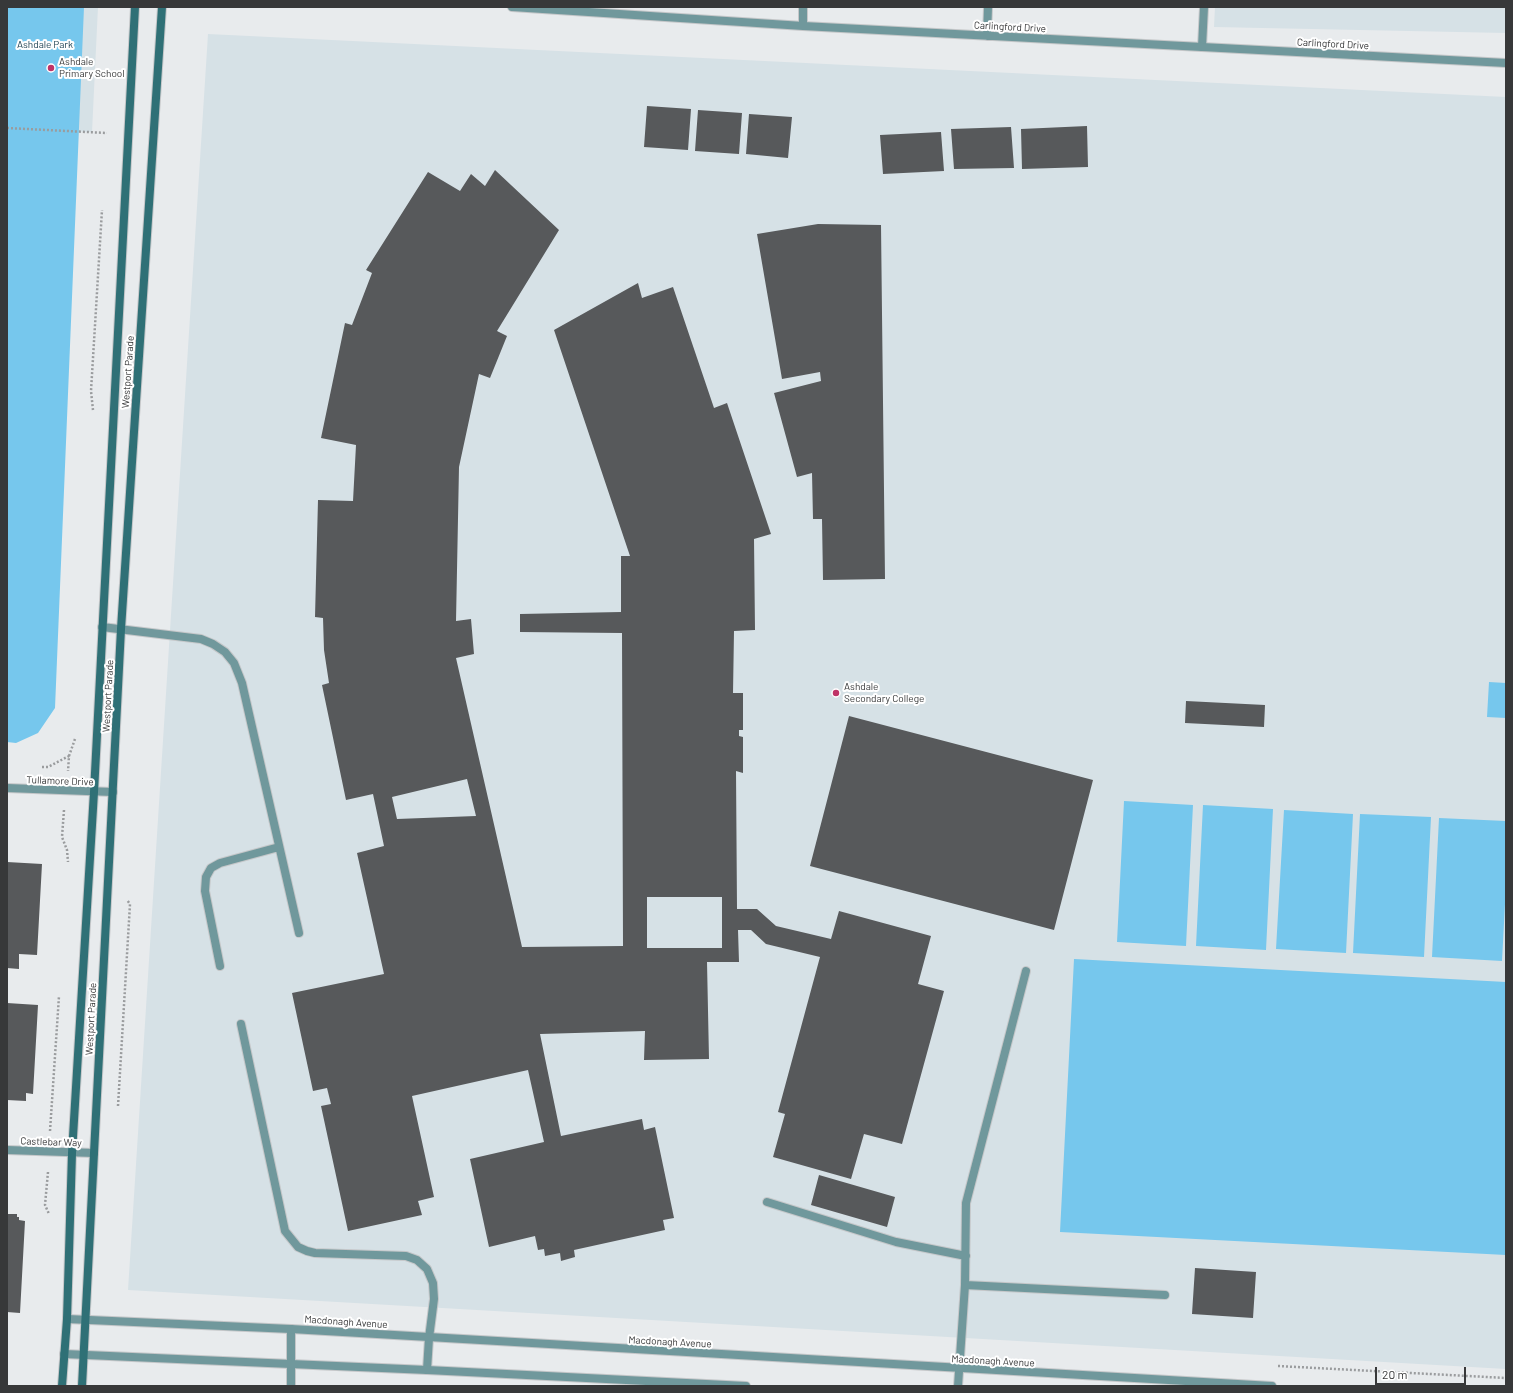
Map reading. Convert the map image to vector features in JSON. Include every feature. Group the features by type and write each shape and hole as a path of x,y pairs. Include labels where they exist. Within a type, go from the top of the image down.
{"street":[{"name":"Westport Parade","path":"62,1386 67,1319 72,1153 94,792 135,7"},
{"name":"Westport Parade","path":"82,1386 122,629 162,7"},
{"name":"Carlingford Drive","path":"512,7 803,26 1506,63"},
{"path":"803,26 804,7"},
{"path":"987,36 988,7"},
{"path":"1202,47 1204,7"},
{"path":"102,627 201,639 213,644 224,652 234,663 242,683 299,933"},
{"name":"Tullamore Drive","path":"7,788 113,792"},
{"path":"220,966 205,891 208,872 211,868 220,863 279,847"},
{"path":"958,1386 965,1285 966,1203 1026,972"},
{"path":"241,1024 285,1231 298,1247 307,1251 315,1253 406,1256 417,1260 427,1268 433,1283 434,1299 427,1370"},
{"name":"Castlebar Way","path":"7,1150 94,1153"},
{"path":"767,1202 896,1242 966,1256"},
{"path":"965,1285 1165,1295"},
{"name":"Macdonagh Avenue","path":"67,1319 291,1329 1272,1386"},
{"path":"291,1329 291,1386"},
{"path":"64,1354 746,1386"}],"path":[{"path":"7,128 107,133"},
{"path":"36,768 48,767 69,756 62,837 67,850 68,867"},
{"path":"115,1112 119,1103 130,904 123,895"},
{"path":"50,1217 46,1205 60,994"}],"shaded area":[{"name":"Ashdale Primary School","path":"7,7 98,7 92,132 7,128"},
{"path":"1215,7 1506,7 1506,33 1214,27"},
{"name":"Ashdale Secondary College","path":"208,34 1506,97 1506,1369 128,1290"}],"green space":[{"name":"Ashdale Park","path":"7,7 84,7 55,708 38,733 16,743 7,742"},
{"path":"1489,682 1506,683 1506,718 1487,717"},
{"path":"1124,801 1193,805 1186,946 1117,942"},
{"path":"1203,805 1273,809 1266,950 1196,946"},
{"path":"1284,810 1353,814 1346,953 1276,949"},
{"path":"1360,814 1431,817 1424,957 1353,953"},
{"path":"1439,818 1506,821 1506,885 1502,961 1432,957"},
{"path":"1074,959 1506,982 1506,1255 1060,1232"}],"building":[{"path":"647,106 691,109 688,150 644,147"},
{"path":"698,110 742,113 739,154 695,151"},
{"path":"749,114 792,117 788,158 746,154"},
{"path":"1087,126 1088,167 1022,169 1021,129"},
{"path":"1011,127 1014,168 954,169 951,129"},
{"path":"941,132 944,171 883,174 880,135"},
{"path":"495,170 559,230 497,331 507,336 490,378 479,374 459,467 456,621 471,619 474,654 456,658 522,947 623,946 622,633 520,632 520,614 621,612 621,556 630,556 554,330 638,283 642,298 673,287 714,408 727,403 771,534 754,539 755,630 734,631 733,693 743,693 743,730 739,730 739,736 743,737 743,773 736,771 737,909 757,909 776,926 831,939 839,911 931,936 918,984 944,991 902,1144 864,1134 851,1179 773,1157 785,1114 778,1112 820,957 766,944 751,930 738,930 739,962 707,962 709,1059 644,1060 645,1031 540,1034 561,1136 642,1119 644,1130 655,1127 674,1218 663,1220 665,1230 574,1250 575,1257 561,1261 560,1253 545,1256 544,1249 538,1250 535,1236 489,1247 470,1159 544,1142 528,1070 412,1096 434,1197 418,1201 422,1215 348,1231 321,1106 331,1104 327,1088 313,1091 292,993 384,974 357,853 384,846 373,794 346,800 322,685 329,683 324,650 323,618 315,617 318,500 353,501 356,445 321,438 345,323 352,325 372,273 366,270 428,172 460,191 471,174 485,186","holes":["467,779 476,816 397,819 392,797","647,897 722,897 722,948 647,948"]},
{"path":"818,224 881,225 885,579 823,580 822,519 813,519 812,473 797,477 774,393 821,381 820,372 782,379 757,234"},
{"path":"1186,701 1265,705 1264,727 1185,723"},
{"path":"849,716 1093,780 1054,930 810,866"},
{"path":"7,862 42,864 37,955 19,954 19,969 7,968"},
{"path":"7,1003 38,1005 33,1094 26,1093 26,1101 7,1100"},
{"path":"819,1175 895,1197 887,1227 811,1205"},
{"path":"7,1214 17,1214 19,1220 25,1221 20,1313 7,1312"},
{"path":"1195,1268 1256,1272 1253,1318 1192,1314"}],"place":[{"name":"Ashdale Primary School","path":"51,68"},
{"name":"Ashdale Secondary College","path":"836,693"}]}
